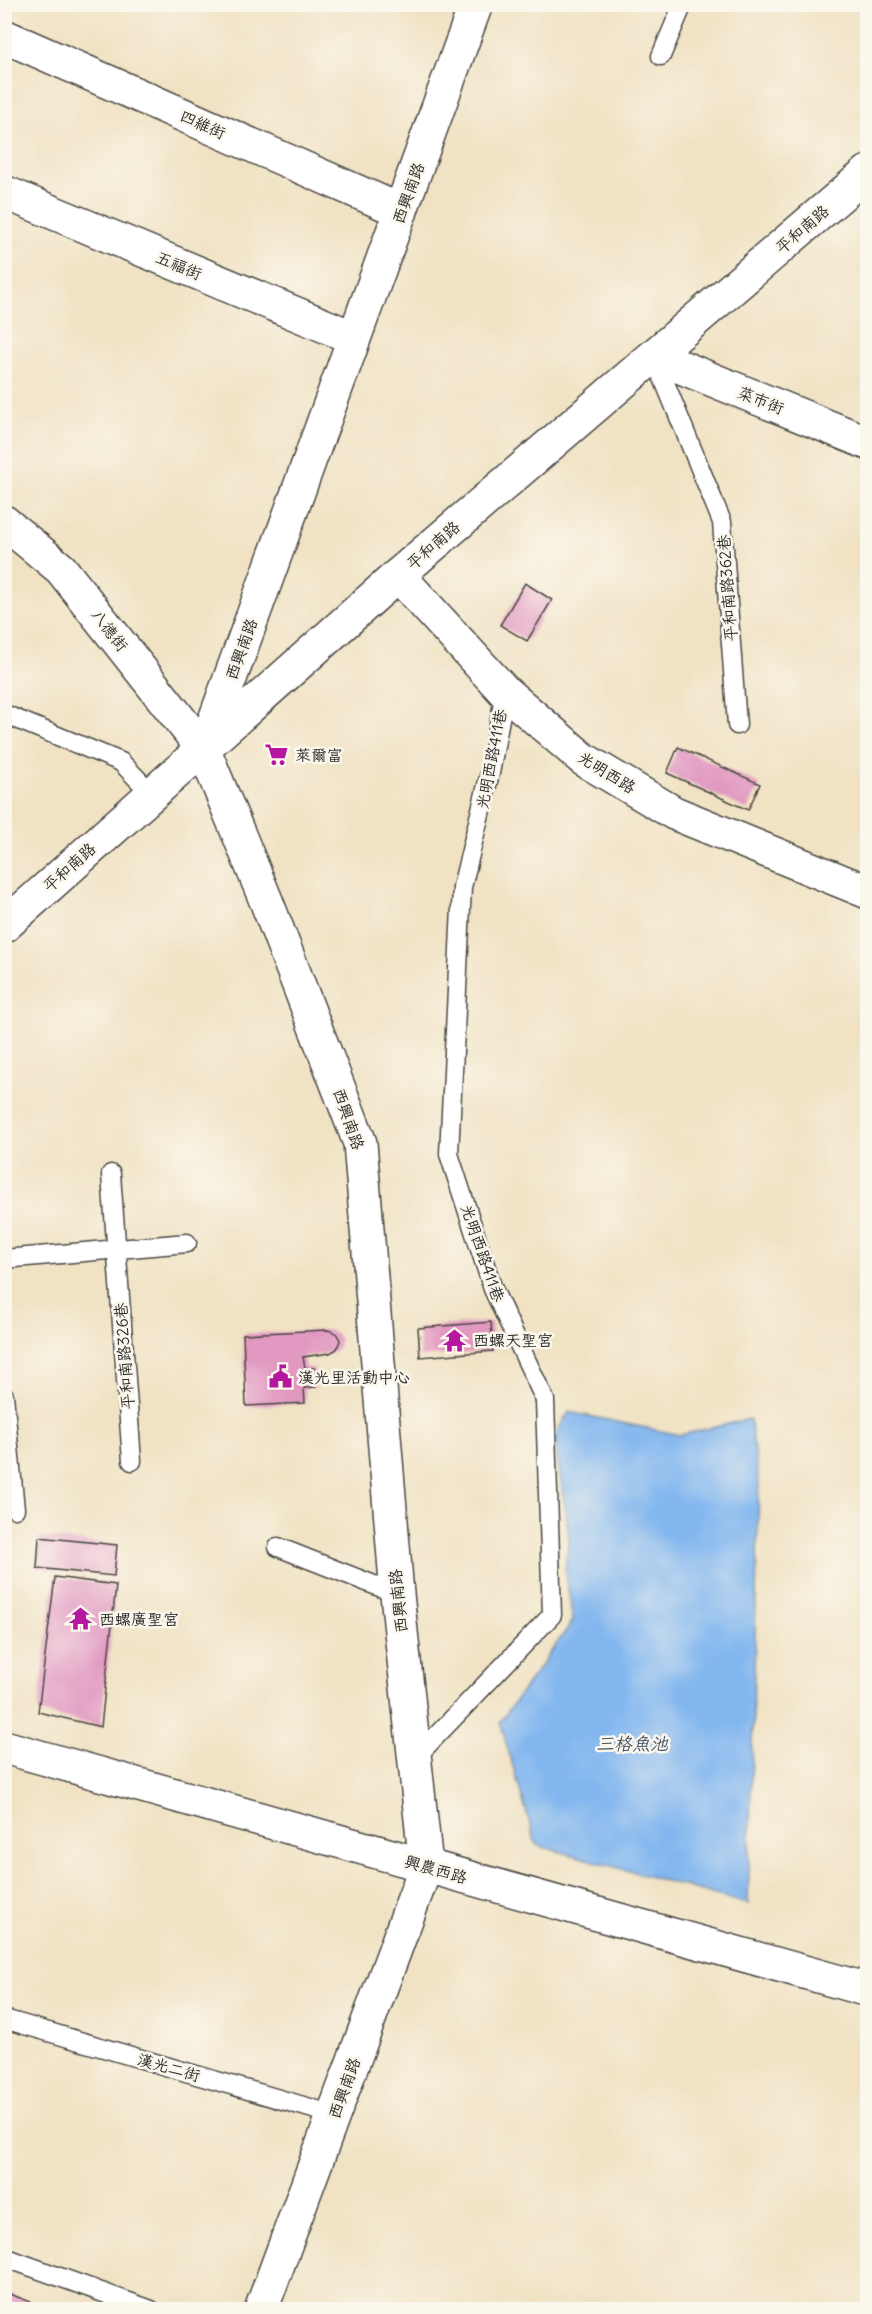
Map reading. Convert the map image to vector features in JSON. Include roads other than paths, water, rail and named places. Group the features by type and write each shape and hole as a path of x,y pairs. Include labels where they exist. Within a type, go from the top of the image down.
{"street":[{"name":"西興南路","path":"261,2310 426,1866 397,1594 360,1143 267,903 204,750 476,4"},
{"name":"四維街","path":"4,36 401,211"},
{"name":"平和南路","path":"4,926 398,575 867,172"},
{"name":"五福街","path":"4,192 354,338"},
{"name":"菜市街","path":"654,356 867,443"},
{"name":"八德街","path":"4,522 62,569 204,750"},
{"name":"光明西路","path":"398,575 505,692 583,759 674,813 867,892"},
{"name":"興農西路","path":"4,1747 867,1990"}],"lane":[{"path":"661,56 683,4"},
{"name":"平和南路362巷","path":"654,356 722,522 737,725"},
{"name":"光明西路411巷","path":"415,1758 552,1615 546,1400 493,1289 449,1154 462,888 490,773 505,692"},
{"path":"4,714 120,762 151,793"},
{"name":"平和南路326巷","path":"111,1174 132,1461"},
{"path":"4,1259 187,1243"},
{"path":"4,1395 15,1509"},
{"path":"278,1547 397,1594"},
{"name":"漢光二街","path":"4,2019 334,2115"},
{"path":"4,2257 151,2310"}],"water":[{"name":"三格魚池","path":"569,1412 680,1435 750,1419 759,1483 748,1904 536,1845 500,1722 573,1621 565,1570 569,1535 554,1436"}],"place":[{"name":"萊爾富","path":"277,755"},
{"name":"西螺天聖宮","path":"455,1340"},
{"name":"漢光里活動中心","path":"280,1377"},
{"name":"西螺廣聖宮","path":"81,1619"}]}
